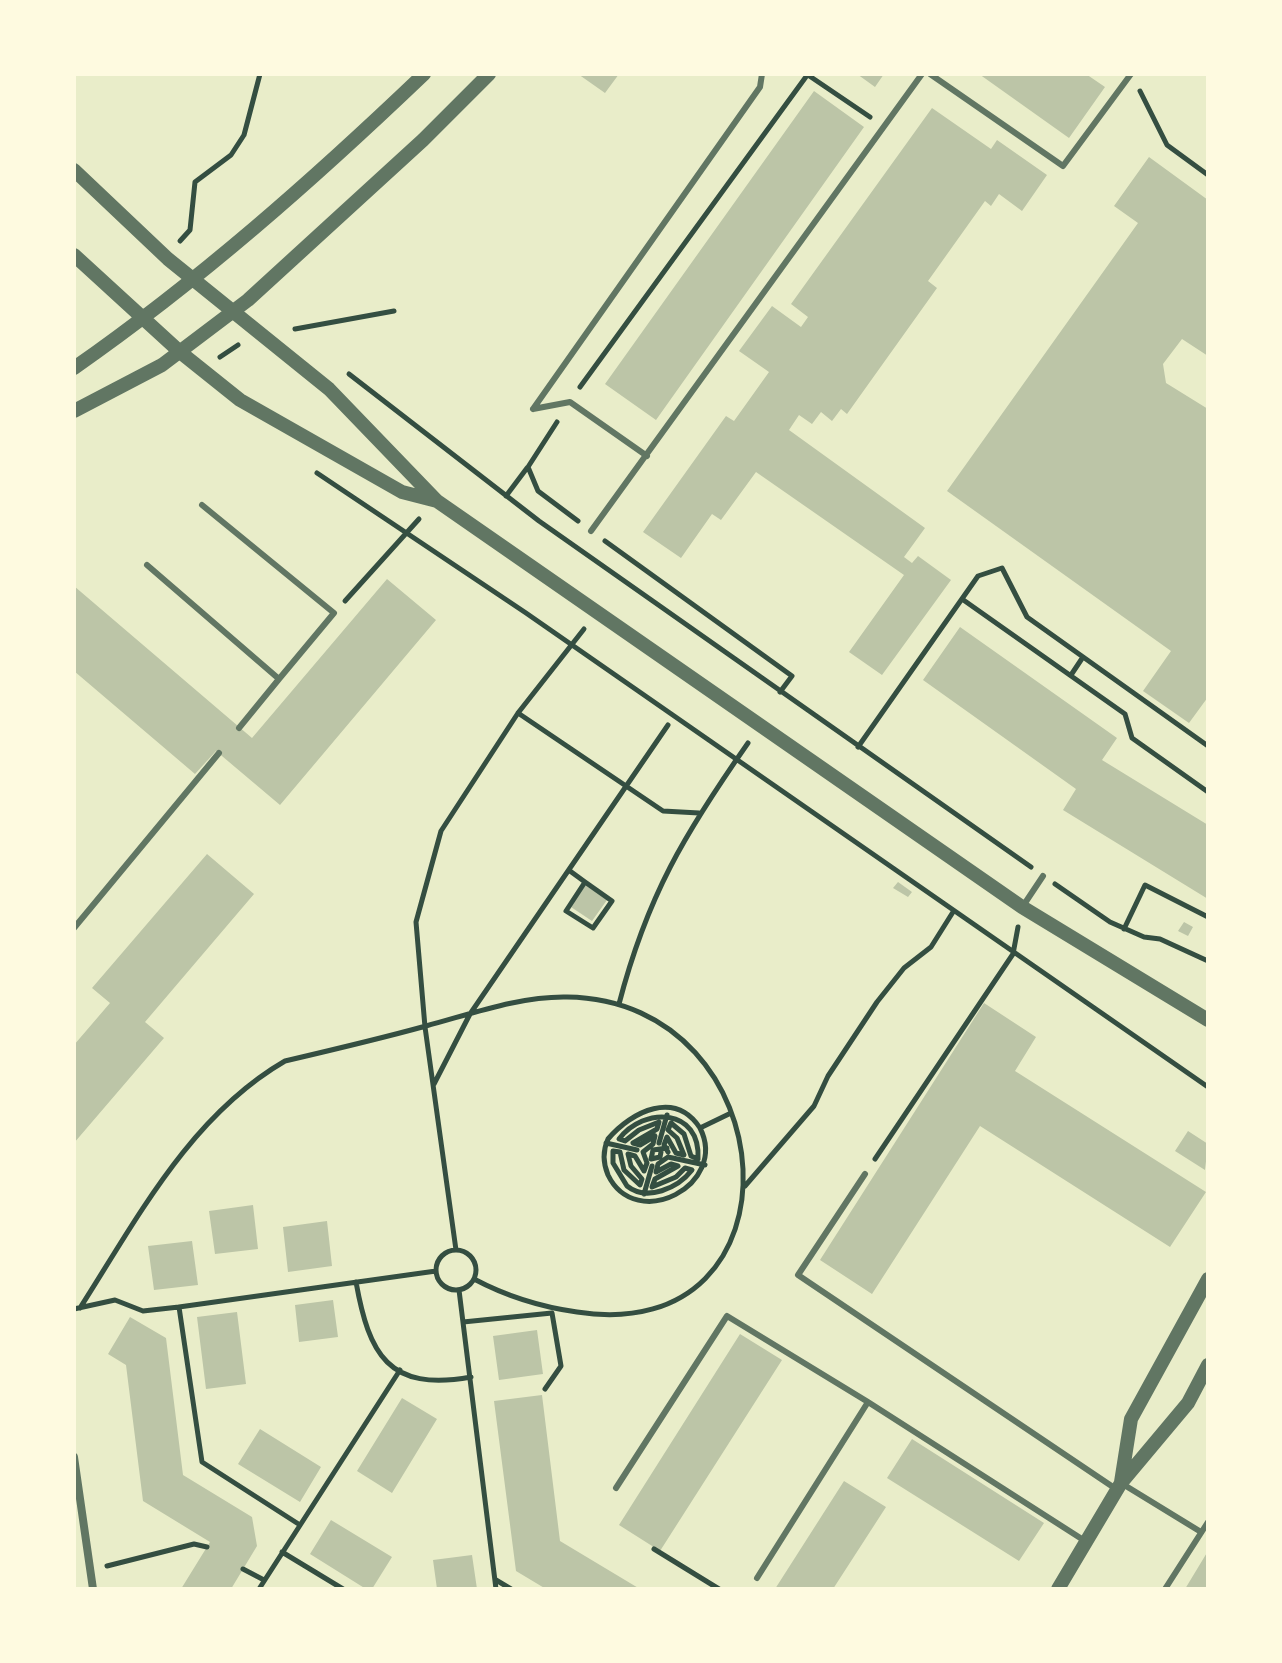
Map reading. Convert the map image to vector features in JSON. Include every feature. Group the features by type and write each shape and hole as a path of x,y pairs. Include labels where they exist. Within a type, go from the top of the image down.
{"street":[{"path":"74,368 194,281 274,214 424,74"},
{"path":"74,411 149,372 233,312 423,140 489,74"},
{"path":"74,170 194,281 329,389 437,501 1022,907 1208,1020"},
{"path":"74,255 180,352 254,408 402,492 437,501"},
{"path":"1119,1486 1131,1419 1208,1279"},
{"path":"1058,1589 1119,1486 1171,1425 1208,1365"},
{"path":"74,1457 93,1589"}],"lane":[{"path":"647,456 570,402 533,409 760,87 762,74"},
{"path":"591,531 922,74"},
{"path":"930,74 1063,166 1131,74"},
{"path":"202,505 334,613 239,728"},
{"path":"147,565 279,679"},
{"path":"74,928 219,753"},
{"path":"1022,907 1043,876"},
{"path":"865,1174 798,1275 1119,1486 1201,1532"},
{"path":"616,1488 727,1316 1085,1541"},
{"path":"757,1578 868,1402"},
{"path":"1165,1589 1208,1522"}],"path":[{"path":"176,246 190,230 195,182 231,155 244,135 260,74"},
{"path":"570,402 808,74 884,127"},
{"path":"1139,88 1167,145 1208,175"},
{"path":"295,329 394,311"},
{"path":"283,326 300,337"},
{"path":"342,368 506,496 1043,876 1124,929 1160,939 1208,961"},
{"path":"308,467 571,644 1208,1087"},
{"path":"506,496 528,467"},
{"path":"334,613 437,501"},
{"path":"858,747 978,576 1002,568 1027,617 1208,746"},
{"path":"962,599 1125,714 1132,738 1208,792"},
{"path":"456,1250 425,1027 416,922 441,831 518,713 597,613"},
{"path":"734,636 792,676 780,692"},
{"path":"1071,675 1083,657"},
{"path":"518,713 663,811 699,813"},
{"path":"434,1085 470,1014 628,788 668,725"},
{"path":"619,1004 646,914 670,862 699,813 760,726"},
{"path":"570,871 612,901 593,928 566,911 585,882"},
{"path":"1124,929 1145,885 1208,917"},
{"path":"744,1187 814,1106 828,1076 877,1002 904,968 931,947 953,912"},
{"path":"865,1174 1013,954"},
{"path":"77,1308 171,1169 223,1106 256,1078 285,1061 470,1014 567,997 619,1004 652,1017 683,1038 708,1066 731,1113 744,1161 744,1187 737,1230 720,1260 695,1288 676,1302 647,1313 612,1316 553,1311 463,1322"},
{"path":"671,1106 687,1114 700,1128 707,1146 705,1165 679,1194 653,1202 634,1202 608,1181 604,1159 606,1143 632,1114 671,1106"},
{"path":"700,1128 731,1113"},
{"path":"665,1150 667,1137 676,1153 684,1155 677,1138 668,1130 671,1123 684,1134 691,1156 698,1159 698,1148 686,1123 667,1115 645,1119 619,1139 625,1141 639,1130 659,1122 657,1129 633,1143 640,1145 655,1136 653,1144 643,1152 647,1163 644,1171 635,1156 628,1154 634,1171 642,1179 640,1185 624,1170 620,1152 613,1151 613,1163 632,1191 644,1194 674,1185 692,1170 685,1168 676,1177 652,1187 655,1179 678,1166 671,1164 656,1172 658,1164 668,1157 705,1165"},
{"path":"659,1143 667,1115"},
{"path":"606,1143 637,1150"},
{"path":"644,1194 652,1166"},
{"path":"459,1290 440,1283 436,1271 444,1254 456,1250 473,1259 474,1279"},
{"path":"77,1308 115,1300 143,1311 436,1271"},
{"path":"474,1279 553,1311"},
{"path":"459,1290 474,1279"},
{"path":"356,1282 364,1327 379,1355 400,1370 434,1381 471,1377"},
{"path":"459,1290 496,1589"},
{"path":"179,1307 202,1462 300,1525"},
{"path":"545,1389 561,1366 553,1311"},
{"path":"259,1589 400,1370"},
{"path":"90,1570 194,1544 207,1547"},
{"path":"654,1549 719,1589"},
{"path":"282,1552 343,1589"},
{"path":"243,1569 264,1580"},
{"path":"496,1580 511,1589"}],"building":[{"path":"578,74 619,74 605,93"},
{"path":"857,74 884,74 875,87"},
{"path":"979,74 1086,74 1105,87 1069,138"},
{"path":"814,91 864,127 656,420 605,384"},
{"path":"932,108 991,149 997,140 1047,175 1022,211 999,194 991,206 985,201 928,281 937,288 847,414 841,409 832,421 821,412 812,424 799,415 789,430 925,528 904,557 912,563 918,556 951,580 882,675 849,652 904,575 756,472 721,520 712,514 681,558 643,532 726,416 734,421 769,372 739,351 772,306 801,327 808,317 791,304"},
{"path":"1149,157 1208,200 1208,356 1182,339 1163,364 1166,383 1208,409 1208,697 1189,723 1143,691 1171,651 947,491 1138,223 1114,206"},
{"path":"387,579 436,620 280,805 216,751 195,774 74,671 74,586 252,738"},
{"path":"960,627 1117,738 1102,760 1208,825 1208,899 1063,810 1076,789 923,680"},
{"path":"207,854 254,894 145,1022 164,1038 74,1143 74,1045 110,1003 92,988"},
{"path":"898,882 912,892 908,897 893,888"},
{"path":"585,885 607,900 592,921 571,907"},
{"path":"1184,922 1193,927 1188,936 1178,931"},
{"path":"984,1003 1036,1037 1015,1071 1206,1192 1170,1247 980,1126 872,1294 820,1260"},
{"path":"1188,1131 1208,1144 1205,1170 1175,1151"},
{"path":"253,1205 258,1249 215,1254 209,1211"},
{"path":"327,1221 332,1266 288,1272 283,1227"},
{"path":"192,1241 198,1285 154,1290 148,1246"},
{"path":"333,1300 338,1337 299,1342 295,1305"},
{"path":"237,1312 246,1384 206,1389 197,1317"},
{"path":"130,1317 166,1338 183,1475 252,1517 257,1546 231,1589 181,1589 210,1542 143,1501 126,1365 108,1354"},
{"path":"537,1330 543,1374 499,1380 493,1336"},
{"path":"740,1334 782,1360 660,1551 619,1525"},
{"path":"542,1395 560,1541 640,1589 546,1589 516,1571 494,1401"},
{"path":"402,1398 437,1419 392,1493 357,1471"},
{"path":"260,1429 321,1467 300,1502 238,1464"},
{"path":"912,1439 1044,1523 1019,1561 887,1478"},
{"path":"844,1481 886,1507 833,1589 775,1589"},
{"path":"331,1520 392,1557 372,1589 366,1589 310,1554"},
{"path":"1208,1551 1208,1589 1185,1589"},
{"path":"472,1555 477,1589 437,1589 433,1560"}]}
